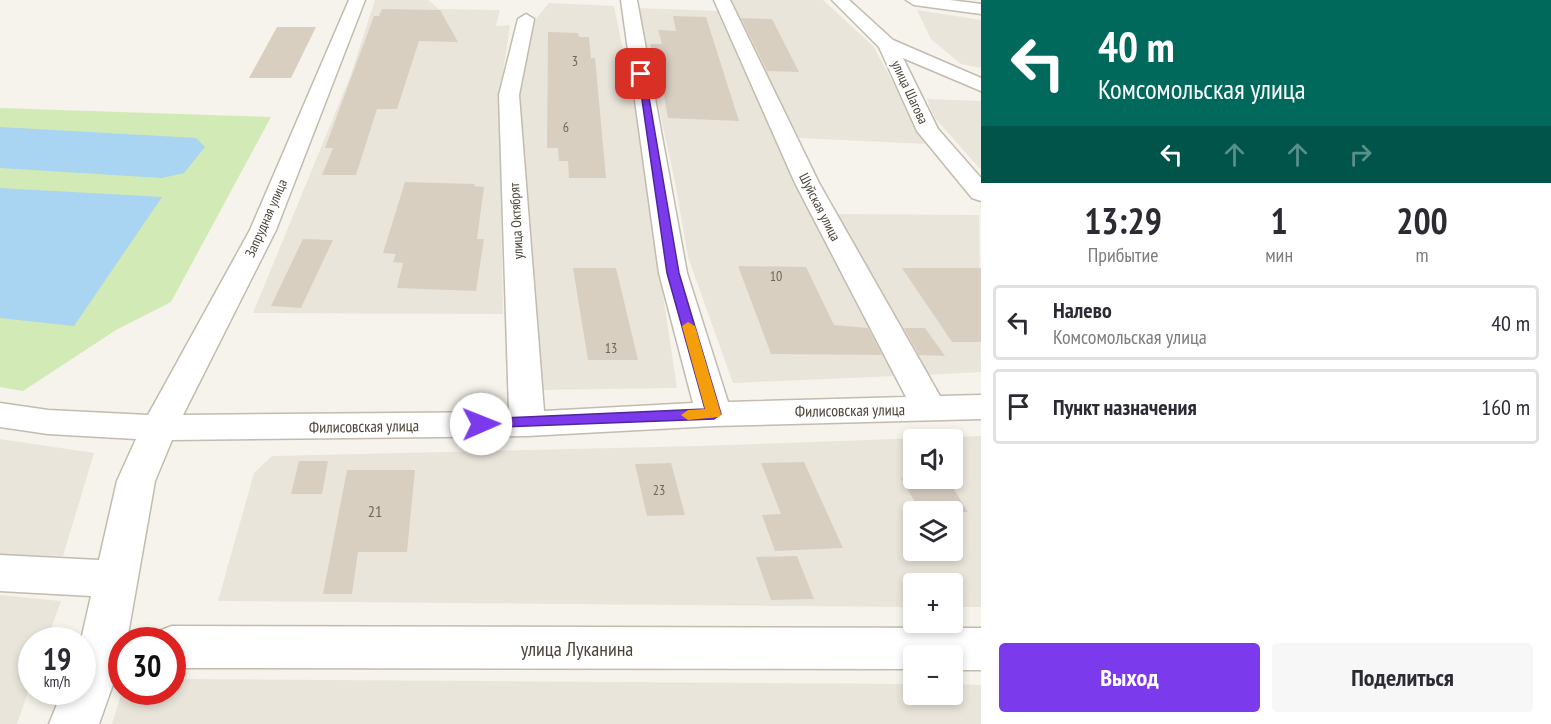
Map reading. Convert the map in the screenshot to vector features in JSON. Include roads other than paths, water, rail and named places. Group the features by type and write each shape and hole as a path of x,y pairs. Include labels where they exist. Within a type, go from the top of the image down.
{"street":[{"name":"Запрудная улица","path":"113,627 114,579 136,481 159,428 263,230 357,0"},
{"path":"628,0 673,273 714,414"},
{"name":"Шуйская улица","path":"722,0 807,183 930,408"},
{"path":"840,0 887,44 981,85"},
{"path":"914,0 981,9"},
{"name":"улица Октябрят","path":"526,19 516,56 510,95 526,424"},
{"name":"улица Шагова","path":"887,44 928,131 981,194"},
{"name":"Филисовская улица","path":"0,415 48,422 159,428 526,424 714,414 981,407"},
{"path":"0,573 114,579"},
{"name":"улица Луканина","path":"186,647 981,649"},
{"name":"Запрудная улица","path":"74,724 108,654"}],"water":[{"path":"0,127 196,138 205,147 184,173 162,178 0,168"},
{"path":"0,188 162,197 74,326 0,318"}]}
